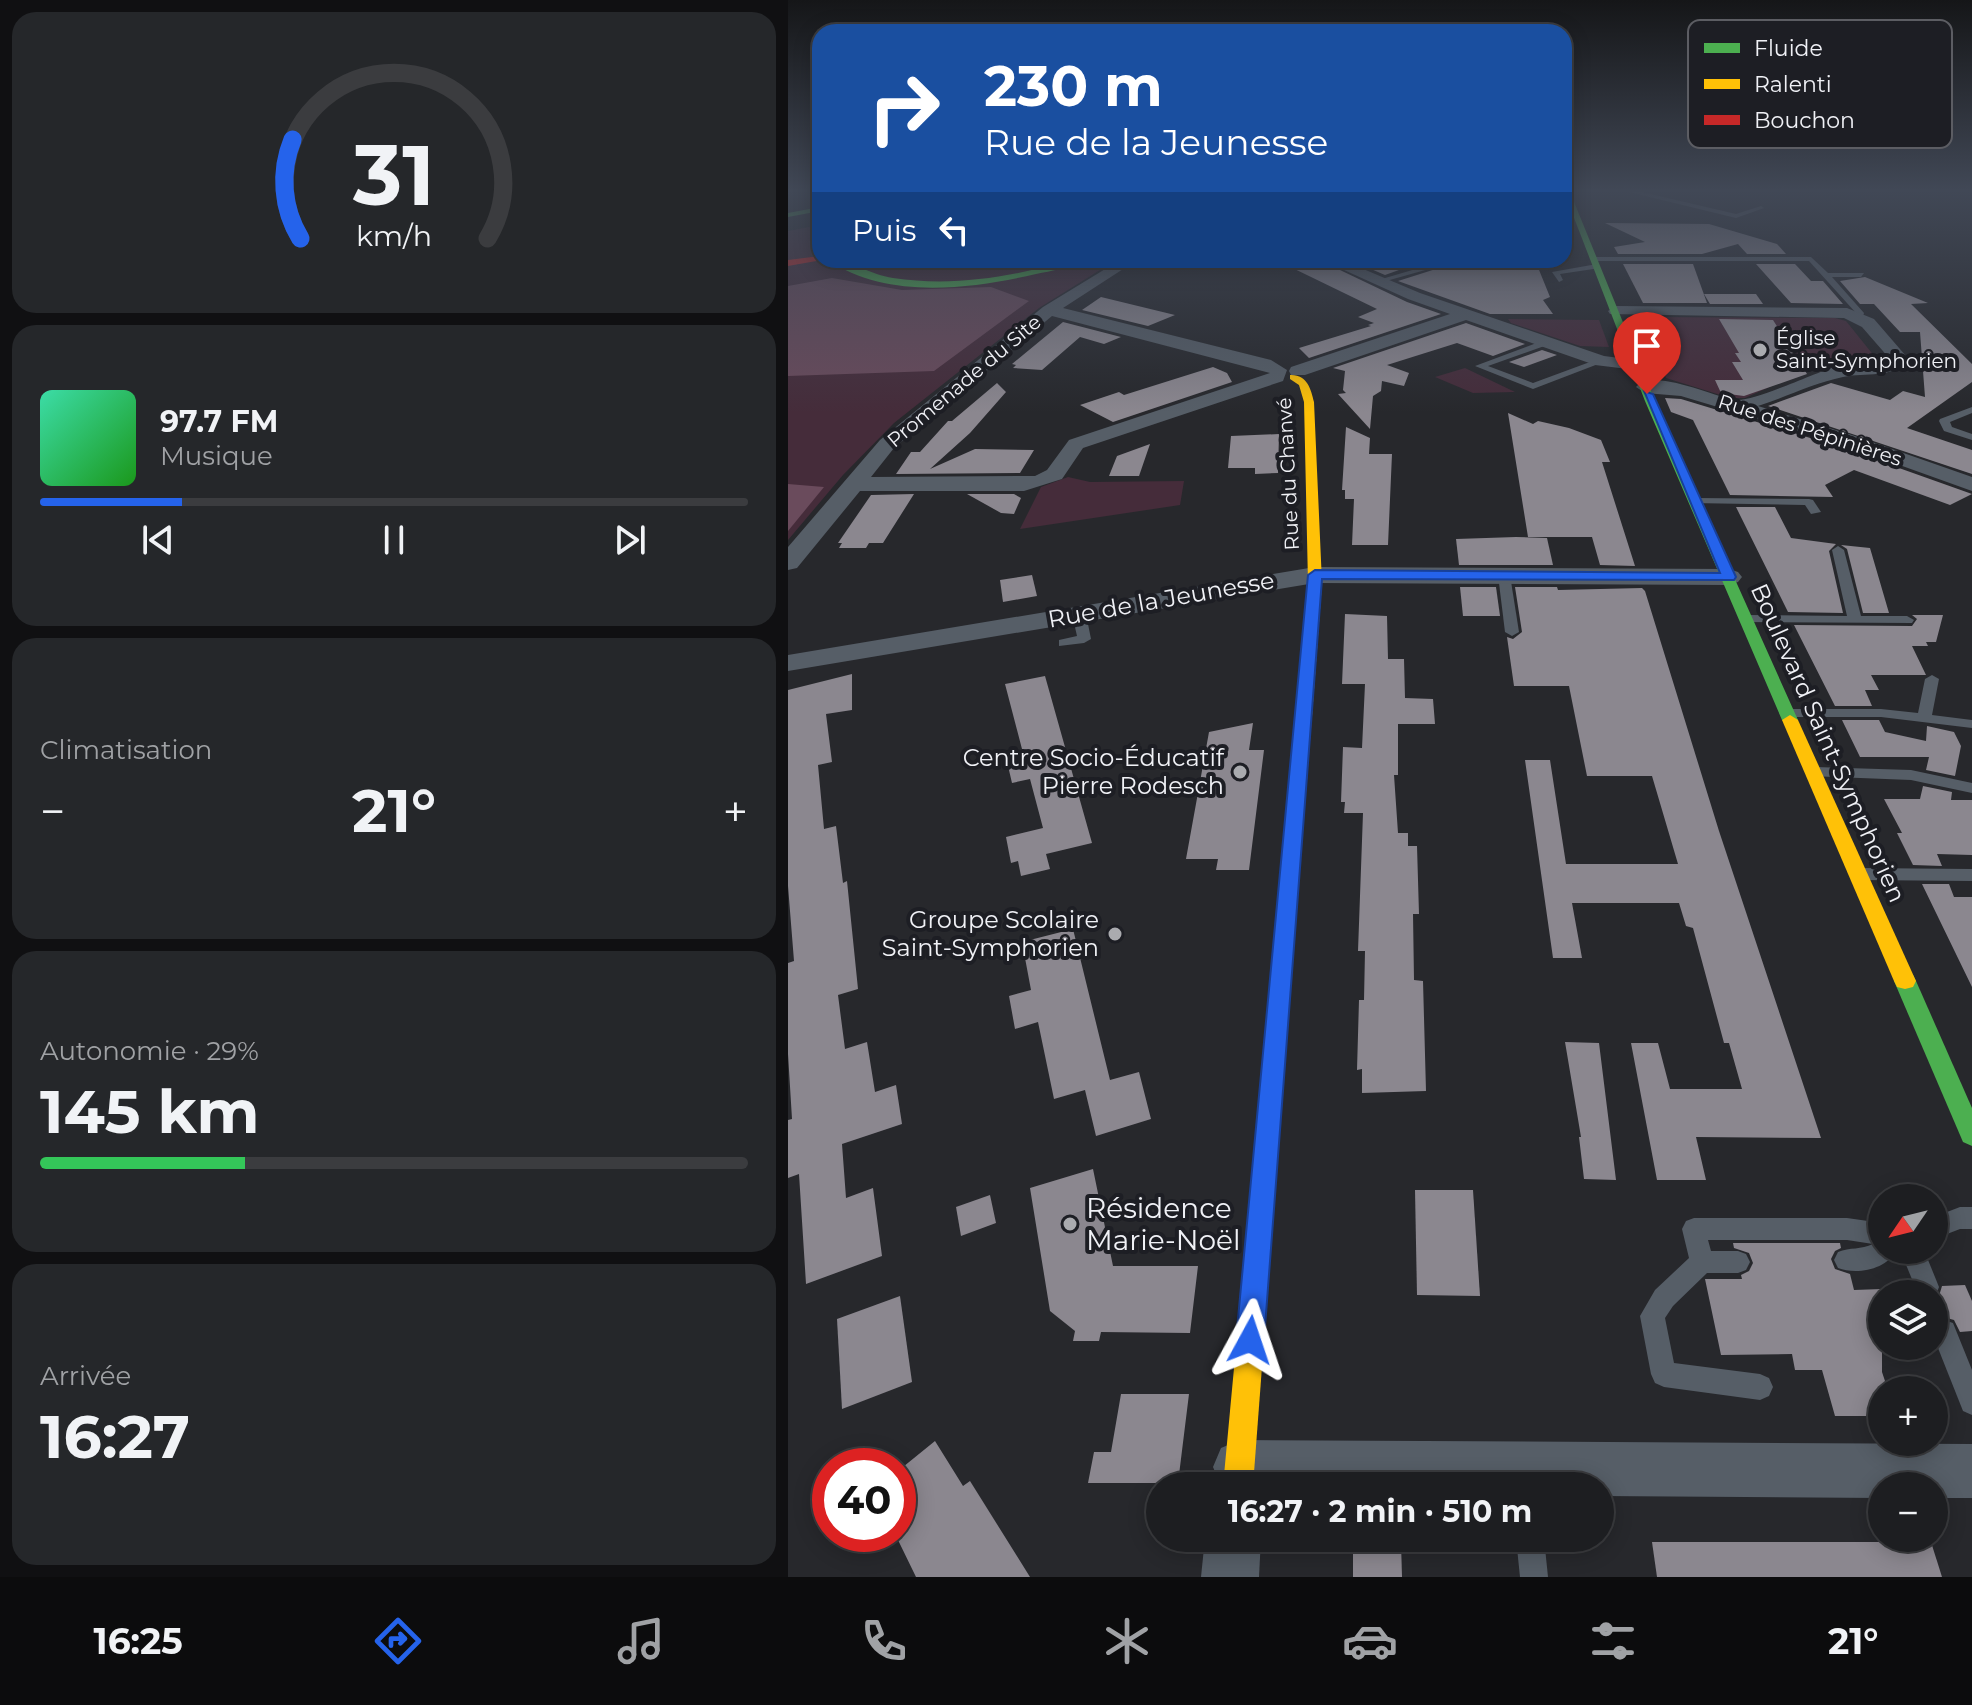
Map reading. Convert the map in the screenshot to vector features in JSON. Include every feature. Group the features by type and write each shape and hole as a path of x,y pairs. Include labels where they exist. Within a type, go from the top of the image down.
{"main road":[{"name":"Boulevard Saint-Symphorien","path":"1597,266 1645,387 1972,1135"},
{"path":"844,268 874,278 945,283 1025,275 1050,268"},
{"name":"Rue du Chanvé","path":"1239,1472 1315,575 1309,402 1304,384 1286,374"}],"street":[{"name":"Promenade du Site","path":"788,563 887,444 1049,310 1117,268"},
{"path":"1348,268 1601,361 1636,365"},
{"path":"1049,310 1286,374"},
{"path":"1616,311 1831,311 1859,317 1868,323 1898,357 1897,364 1841,371 1738,407"},
{"path":"854,484 1038,483 1056,476 1070,448 1076,444 1467,314"},
{"name":"Rue des Pépinières","path":"1645,387 1683,390 1848,440 1972,484"},
{"name":"Rue de la Jeunesse","path":"788,663 1315,575 1729,577"},
{"path":"1614,1478 1969,1480"},
{"path":"1230,1577 1232,1552"}],"lane":[{"path":"1817,266 1860,313 1859,317"},
{"path":"1379,281 1429,268"},
{"path":"1559,280 1556,272 1572,268"},
{"path":"1826,275 1861,275"},
{"path":"1547,342 1480,366 1533,386 1601,361"},
{"path":"1972,410 1944,421 1948,429 1972,437"},
{"path":"1695,501 1809,502 1815,512"},
{"path":"1838,550 1855,620"},
{"path":"1504,575 1512,632"},
{"path":"1064,643 1084,639 1079,614"},
{"path":"1747,619 1907,620"},
{"path":"1924,718 1932,679"},
{"path":"1788,713 1881,713 1972,724"},
{"path":"1813,771 1911,775 1972,788"},
{"path":"1859,874 1972,875"},
{"path":"1948,1223 1972,1218"},
{"path":"1702,1262 1694,1229 1847,1229 1868,1232"},
{"path":"1846,1260 1868,1258"},
{"path":"1738,1262 1702,1262 1664,1298 1652,1316 1664,1374 1760,1387"},
{"path":"1948,1342 1972,1402"},
{"path":"1531,1552 1534,1577"}],"shaded area":[{"path":"788,266 1103,268 1039,308 894,423 843,475 788,540"},
{"path":"832,278 902,290 991,287 1029,301 934,371 788,376 788,286"},
{"path":"1640,318 1835,318 1846,321 1875,357 1812,368 1745,398 1730,398 1666,378"},
{"path":"1508,319 1599,320 1609,347 1580,346 1511,323"},
{"path":"1465,368 1515,392 1473,393 1435,377"},
{"path":"1068,477 1090,482 1184,481 1180,505 1020,529 1041,487"},
{"path":"788,484 824,487 788,531"}],"building":[{"path":"1624,266 1694,266 1707,303 1643,303"},
{"path":"1757,266 1796,266 1811,281 1823,281 1843,304 1791,303"},
{"path":"1292,268 1336,268 1407,302 1441,314 1309,358 1299,348 1371,326 1368,325 1374,323 1358,317 1377,309"},
{"path":"1369,268 1405,268 1385,275"},
{"path":"1439,268 1538,268 1550,297 1543,300 1553,314 1490,314 1398,281"},
{"path":"1865,277 1928,303 1911,304 1972,364 1972,382 1907,428 1972,450 1972,474 1768,406 1831,383 1890,400 1903,391 1925,397 1920,332 1900,332 1874,304 1860,304 1840,281"},
{"path":"1704,294 1756,294 1763,304 1710,304"},
{"path":"1101,297 1175,315 1148,326 1082,310"},
{"path":"1719,319 1773,320 1807,374 1744,396 1721,393 1715,380 1743,380 1732,362 1741,362 1735,353 1739,353"},
{"path":"1063,322 1121,337 1104,344 1080,337 1042,370 1013,368 1016,365 1012,364"},
{"path":"1466,323 1525,344 1493,356 1457,343 1387,365 1409,373 1404,386 1382,381 1381,391 1373,396 1370,429 1338,394 1346,393 1343,390 1345,371 1333,368"},
{"path":"1542,350 1557,355 1524,367 1509,362"},
{"path":"1213,367 1227,373 1232,382 1113,422 1080,405 1119,392 1124,395"},
{"path":"997,383 1006,392 970,433 930,469 975,449 1034,450 1020,473 896,474 911,452 920,452 948,421 952,421"},
{"path":"1665,398 1681,399 1840,447 1972,494 1950,505 1854,470 1825,485 1833,497 1730,495 1693,420 1671,412"},
{"path":"1508,413 1533,424 1538,421 1569,428 1601,440 1610,462 1602,462 1635,566 1600,565 1592,537 1528,537"},
{"path":"1346,427 1370,438 1369,454 1392,454 1388,545 1352,545 1354,499 1345,499 1345,490 1342,490"},
{"path":"1279,434 1278,473 1255,474 1255,468 1228,468 1231,436"},
{"path":"1150,444 1139,476 1109,476 1117,456"},
{"path":"914,494 883,543 869,543 866,548 839,548 842,543 838,543 871,495"},
{"path":"967,494 1014,494 1021,498 1014,514 1001,513"},
{"path":"1736,507 1775,507 1791,538 1836,544 1829,551 1843,613 1788,612"},
{"path":"1547,538 1553,565 1459,565 1456,539"},
{"path":"1841,545 1870,548 1889,613 1863,613 1847,549"},
{"path":"1032,575 1037,596 1003,602 1000,580"},
{"path":"1460,587 1496,587 1500,616 1463,616"},
{"path":"1515,587 1557,587 1558,590 1642,588 1645,591 1719,831 1821,1138 1696,1137 1706,1180 1657,1180 1631,1043 1658,1043 1670,1089 1742,1089 1729,1043 1724,1043 1693,928 1686,926 1679,903 1572,903 1582,958 1553,958 1525,760 1550,760 1566,864 1678,864 1652,776 1587,776 1569,686 1514,686 1507,637 1513,639 1522,632"},
{"path":"1345,614 1387,616 1388,659 1404,659 1405,698 1433,699 1435,724 1398,724 1398,775 1394,775 1398,833 1408,833 1408,846 1417,846 1419,914 1413,914 1414,980 1423,981 1426,1091 1362,1093 1362,1069 1357,1070 1359,1000 1364,1000 1365,951 1358,951 1363,813 1344,813 1345,802 1341,802 1343,747 1362,748 1365,684 1342,684"},
{"path":"1912,615 1943,615 1936,642 1926,642 1928,646 1912,646 1926,675 1871,675 1879,690 1865,690 1872,706 1835,706 1794,625 1912,626 1917,619"},
{"path":"852,674 852,710 826,714 832,762 818,765 824,829 836,826 843,883 847,881 858,989 838,995 845,1049 867,1042 875,1092 896,1085 902,1124 842,1144 846,1198 873,1188 882,1256 806,1284 799,1174 788,1178 788,1120 792,1119 788,963 794,961 788,886 788,690"},
{"path":"1045,676 1092,843 1046,854 1050,869 1021,876 1018,861 1011,863 1006,837 1043,828 1030,779 1012,783 1005,753 1022,749 1005,684"},
{"path":"1842,720 1879,720 1885,732 1926,741 1927,726 1954,732 1961,746 1955,776 1926,770 1929,757 1860,757"},
{"path":"1253,723 1249,750 1264,750 1249,870 1216,870 1218,859 1186,859 1209,732"},
{"path":"1923,786 1952,792 1951,800 1972,800 1972,855 1937,854 1942,866 1913,865 1897,833 1902,833 1884,799 1920,799"},
{"path":"1922,884 1949,884 1954,897 1972,897 1972,987"},
{"path":"1073,929 1110,1080 1139,1072 1151,1119 1096,1136 1085,1090 1054,1099 1038,1022 1015,1029 1009,996 1031,990 1022,942"},
{"path":"1565,1042 1599,1043 1616,1180 1584,1179 1581,1137"},
{"name":"Résidence Marie-Noël","path":"1093,1169 1113,1266 1198,1266 1190,1333 1101,1332 1099,1341 1073,1341 1075,1331 1050,1311 1030,1188"},
{"path":"1415,1190 1473,1190 1480,1296 1417,1295"},
{"path":"990,1195 996,1223 961,1236 956,1207"},
{"path":"1733,1243 1840,1243 1841,1248 1835,1251 1831,1259 1835,1269 1850,1274 1854,1290 1868,1290 1868,1360 1882,1360 1883,1376 1868,1376 1868,1416 1835,1416 1822,1370 1795,1370 1792,1354 1721,1355 1705,1279 1742,1279 1741,1275 1749,1271 1753,1263 1749,1253 1734,1248"},
{"path":"1965,1285 1972,1301 1972,1331 1960,1332 1954,1320 1948,1318 1948,1286"},
{"path":"900,1296 912,1382 842,1409 837,1319"},
{"path":"1121,1394 1189,1394 1179,1472 1146,1472 1146,1483 1088,1483 1094,1452 1111,1452"},
{"path":"935,1441 963,1486 970,1481 1030,1577 916,1577 904,1552 916,1552 916,1456"},
{"path":"1652,1542 1868,1542 1868,1552 1934,1552 1942,1577 1657,1577"},
{"path":"1353,1552 1401,1552 1402,1577 1353,1577"}],"traffic: fast":[{"path":"1596,266 1650,401 1790,720"},
{"path":"850,268 889,281 921,284 987,281 1051,268"},
{"path":"1905,981 1972,1135"}],"traffic: slow":[{"path":"1294,377 1304,384 1309,402 1315,583 1304,716"},
{"path":"1790,720 1905,981"},
{"path":"1239,1472 1276,1036"}],"traffic: jam":[{"path":"1276,1036 1304,716"}],"place":[{"name":"Église Saint-Symphorien","path":"1760,350"},
{"name":"Centre Socio-Éducatif Pierre Rodesch","path":"1240,772"},
{"name":"Groupe Scolaire Saint-Symphorien","path":"1115,934"},
{"name":"Résidence Marie-Noël","path":"1070,1224"}],"route":[{"path":"1250,1340 1315,575 1729,577 1647,394"}]}
